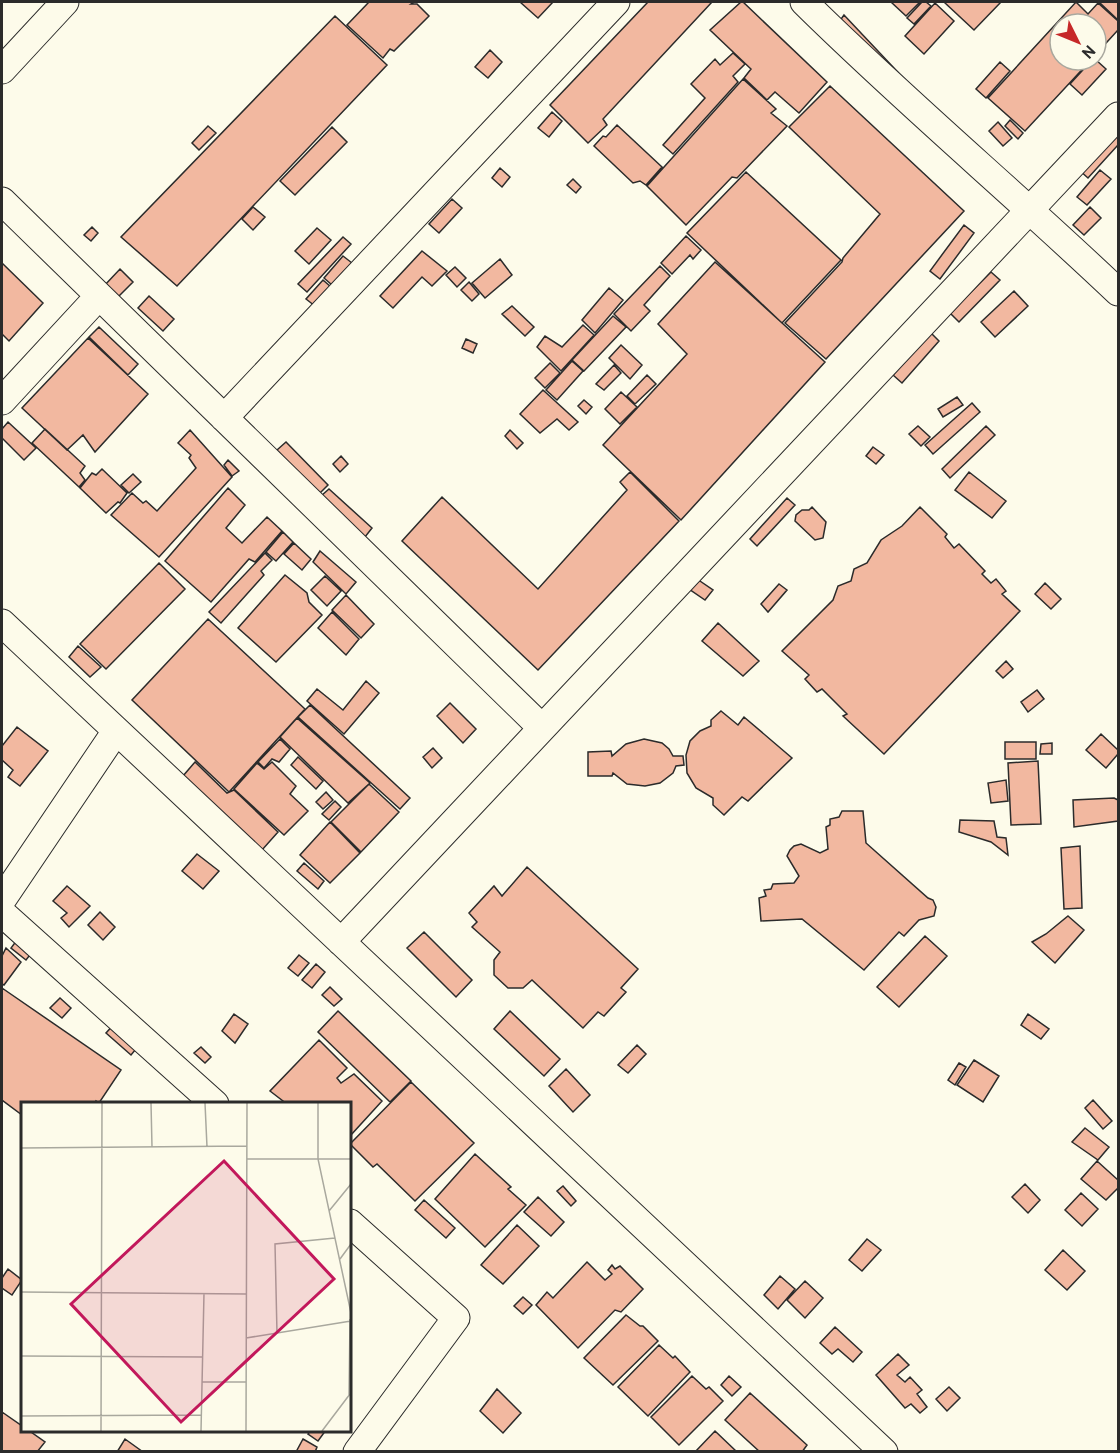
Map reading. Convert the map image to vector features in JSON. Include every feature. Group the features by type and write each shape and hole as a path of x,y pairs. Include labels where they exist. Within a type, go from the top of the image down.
{"street":[{"path":"2,70 65,2"},
{"path":"224,418 616,2"},
{"path":"804,2 868,65 1031,209 1119,292"},
{"path":"341,942 1119,116"},
{"path":"2,201 542,728"},
{"path":"2,401 99,296"},
{"path":"2,623 884,1452"},
{"path":"2,900 116,730"},
{"path":"2,913 213,1102"},
{"path":"351,1224 456,1318 357,1452"}],"building":[{"path":"369,2 414,2 411,4 417,4 429,16 394,51 390,49 383,58 347,25"},
{"path":"520,2 553,2 538,18"},
{"path":"648,2 712,2 603,119 607,125 588,143 550,105"},
{"path":"741,2 827,82 799,113 775,92 767,100 744,78 751,69 710,30"},
{"path":"891,2 920,2 906,16"},
{"path":"922,2 931,6 914,24 907,18"},
{"path":"944,2 1001,2 974,30"},
{"path":"1076,2 1086,12 1067,12"},
{"path":"1099,2 1118,2 1118,20"},
{"path":"935,3 954,21 924,54 905,36"},
{"path":"1098,3 1108,12 1090,12"},
{"path":"1108,12 1118,21 1118,30 1108,41"},
{"path":"844,15 910,85 836,26"},
{"path":"335,16 387,65 177,286 121,237"},
{"path":"1048,33 1048,72 1080,72 1025,131 988,98"},
{"path":"490,50 502,62 488,78 475,67"},
{"path":"733,53 745,64 733,76 738,82 673,154 663,145 705,98 691,84 715,59 720,65"},
{"path":"1000,62 1010,71 986,98 976,89"},
{"path":"1081,72 1103,72 1082,95 1070,84"},
{"path":"743,79 776,109 771,113 787,126 737,178 732,177 686,225 647,186"},
{"path":"830,86 964,211 826,359 785,323 842,262 880,214 789,127"},
{"path":"552,112 562,121 549,137 538,128"},
{"path":"1010,120 1023,133 1018,139 1005,126"},
{"path":"998,122 1012,138 1003,146 989,131"},
{"path":"617,125 662,167 646,185 640,181 633,183 594,146"},
{"path":"1118,125 1118,145 1088,178 1078,169"},
{"path":"208,126 216,133 199,150 192,143"},
{"path":"332,127 347,142 295,195 280,181"},
{"path":"500,168 510,177 502,187 492,178"},
{"path":"1100,170 1111,179 1087,205 1077,197"},
{"path":"746,172 841,260 782,323 687,233"},
{"path":"573,179 581,187 576,193 567,185"},
{"path":"452,199 462,208 439,233 429,224"},
{"path":"253,207 265,217 253,230 242,219"},
{"path":"1090,207 1101,218 1084,235 1073,225"},
{"path":"964,225 974,233 940,279 930,271"},
{"path":"92,227 98,233 91,241 84,235"},
{"path":"317,228 331,240 309,264 295,251"},
{"path":"686,236 701,250 693,259 690,255 672,274 661,263"},
{"path":"343,237 351,244 307,292 298,284"},
{"path":"422,251 447,271 432,286 422,277 393,308 380,296"},
{"path":"343,256 352,263 332,285 324,278"},
{"path":"500,259 512,275 485,298 472,283"},
{"path":"715,262 825,362 681,520 603,445 687,354 658,324"},
{"path":"2,263 43,303 9,341 2,334"},
{"path":"660,266 670,276 644,305 650,311 631,331 614,314"},
{"path":"455,267 466,278 457,287 446,275"},
{"path":"120,269 133,282 117,298 104,286"},
{"path":"991,272 1000,280 959,322 950,313"},
{"path":"323,280 331,287 315,306 306,299"},
{"path":"469,282 479,294 472,301 461,290"},
{"path":"609,288 623,300 595,333 582,320"},
{"path":"1014,291 1028,306 995,337 981,322"},
{"path":"149,296 174,319 163,331 138,308"},
{"path":"512,306 534,327 525,336 502,314"},
{"path":"613,316 626,327 584,371 572,360"},
{"path":"583,325 594,335 561,371 537,347 545,336 562,347"},
{"path":"99,327 138,364 128,375 89,337"},
{"path":"931,333 939,341 902,383 893,375"},
{"path":"88,338 148,394 95,452 83,435 67,450 22,408"},
{"path":"466,339 477,344 473,353 462,348"},
{"path":"621,345 642,365 630,379 609,358"},
{"path":"572,361 583,371 557,400 546,390"},
{"path":"550,363 560,373 545,388 535,378"},
{"path":"614,365 621,373 604,390 596,384"},
{"path":"647,375 656,384 635,404 627,396"},
{"path":"543,390 578,422 569,430 557,419 540,433 520,414"},
{"path":"621,392 637,407 620,424 605,409"},
{"path":"957,397 963,405 943,417 938,409"},
{"path":"584,400 592,407 586,414 578,406"},
{"path":"972,403 980,412 933,454 925,445"},
{"path":"8,422 36,448 24,460 2,438 2,429"},
{"path":"918,426 930,437 921,446 909,434"},
{"path":"986,426 995,435 950,478 942,469"},
{"path":"45,429 85,466 80,473 85,480 79,487 32,443"},
{"path":"190,430 232,477 159,557 111,515 132,493 157,511 196,468 189,458 191,455 178,443"},
{"path":"510,430 523,443 517,449 505,436"},
{"path":"286,442 328,485 319,494 277,450"},
{"path":"873,447 884,455 876,464 866,456"},
{"path":"341,456 348,464 340,472 333,464"},
{"path":"228,460 239,471 232,476 224,465"},
{"path":"102,469 127,493 120,503 118,502 106,513 80,488 92,473 96,475"},
{"path":"630,472 679,521 538,670 402,541 442,497 538,589 627,490 620,482"},
{"path":"969,472 1006,501 992,518 955,490"},
{"path":"133,474 141,482 129,493 121,485"},
{"path":"228,488 245,505 226,528 242,543 267,517 282,531 255,562 249,559 211,602 165,561"},
{"path":"329,489 372,528 365,537 321,496"},
{"path":"787,498 795,505 757,546 750,539"},
{"path":"812,507 826,522 823,538 815,540 795,521 796,515 802,510 809,510"},
{"path":"920,507 947,534 945,537 954,548 959,544 985,571 982,574 991,583 996,579 1006,591 1002,594 1020,611 884,754 843,716 847,714 822,689 817,692 805,679 809,675 782,651 833,600 838,586 851,581 854,569 867,563 881,540 902,526"},
{"path":"283,532 293,542 276,561 266,552"},
{"path":"294,543 311,559 302,570 284,554"},
{"path":"320,551 356,582 346,594 313,562"},
{"path":"265,553 272,560 261,571 264,575 221,623 209,612"},
{"path":"159,563 185,589 106,669 80,644"},
{"path":"285,575 307,593 309,602 322,615 276,662 238,628"},
{"path":"325,576 341,591 327,606 311,590"},
{"path":"697,579 713,590 705,600 689,589"},
{"path":"1045,583 1061,599 1051,609 1035,594"},
{"path":"779,584 787,590 768,612 761,604"},
{"path":"346,595 374,624 361,638 332,610"},
{"path":"332,612 359,639 346,655 318,628"},
{"path":"208,619 305,709 229,792 132,700"},
{"path":"718,623 759,661 743,676 702,641"},
{"path":"78,646 101,667 90,677 69,657"},
{"path":"1006,661 1013,669 1003,678 996,671"},
{"path":"366,681 379,693 344,734 307,701 317,689 343,710"},
{"path":"1037,690 1044,699 1028,712 1021,702"},
{"path":"450,703 476,729 463,743 437,716"},
{"path":"310,705 410,798 400,809 298,717"},
{"path":"721,711 738,725 744,717 792,758 748,801 742,797 724,815 713,805 713,798 696,788 687,773 686,755 690,741 700,731 711,726 711,720"},
{"path":"297,718 370,783 348,803 280,737"},
{"path":"17,727 48,751 20,786 8,777 13,770 2,760 2,746"},
{"path":"1101,734 1118,750 1118,754 1106,768 1086,750"},
{"path":"280,739 290,749 279,762 272,759 264,768 258,762"},
{"path":"644,739 662,743 673,756 683,756 684,765 676,766 673,773 660,783 645,786 627,784 613,773 612,776 588,776 588,752 611,751 612,756 626,744"},
{"path":"1005,742 1036,742 1036,759 1005,759"},
{"path":"1052,743 1052,754 1040,754 1041,744"},
{"path":"433,748 442,758 432,768 423,757"},
{"path":"298,757 323,781 316,789 291,765"},
{"path":"1038,761 1041,824 1011,825 1008,763"},
{"path":"195,762 227,793 234,790 278,832 262,850 183,776"},
{"path":"272,762 296,786 290,794 308,811 284,835 234,789 257,763 264,769"},
{"path":"1006,780 1008,801 991,803 988,783"},
{"path":"369,784 399,812 361,852 331,822"},
{"path":"326,792 333,800 323,809 316,802"},
{"path":"1114,798 1118,800 1118,821 1074,827 1073,800"},
{"path":"335,801 341,807 329,820 322,814"},
{"path":"842,811 863,811 866,843 933,900 936,907 934,916 919,920 904,936 899,932 864,970 802,919 761,921 759,898 766,896 764,890 771,889 773,884 794,883 799,876 787,856 790,850 801,844 820,853 828,849 826,827 830,825 830,819 839,817"},
{"path":"960,820 994,821 997,837 1006,838 1008,855 991,842 959,832"},
{"path":"330,822 360,853 330,883 300,855"},
{"path":"1080,846 1082,908 1064,909 1061,848"},
{"path":"197,854 219,871 203,889 182,871"},
{"path":"304,863 324,881 318,889 297,871"},
{"path":"527,867 638,969 621,988 626,992 604,1016 598,1012 583,1028 532,980 523,988 508,988 494,975 494,960 500,952 472,927 477,922 469,913 494,886 502,896"},
{"path":"67,886 90,906 69,927 61,918 67,913 53,901"},
{"path":"100,912 115,927 103,940 88,925"},
{"path":"1068,916 1084,930 1055,963 1032,942"},
{"path":"424,932 472,980 456,997 407,948"},
{"path":"925,936 947,956 899,1007 877,987"},
{"path":"17,940 33,951 26,960 11,948"},
{"path":"6,948 21,962 4,985 2,984 2,956"},
{"path":"299,955 309,963 298,976 288,968"},
{"path":"316,964 325,972 312,988 302,980"},
{"path":"330,987 342,999 334,1006 322,995"},
{"path":"2,988 121,1070 100,1102 21,1102 21,1114 2,1100"},
{"path":"60,998 71,1008 62,1018 50,1008"},
{"path":"338,1011 411,1081 390,1102 318,1032"},
{"path":"510,1011 560,1059 544,1076 494,1029"},
{"path":"234,1014 248,1024 235,1043 222,1031"},
{"path":"1028,1014 1049,1029 1041,1039 1021,1025"},
{"path":"116,1022 140,1044 131,1055 106,1033"},
{"path":"319,1040 347,1068 337,1078 341,1083 354,1074 382,1101 351,1135 351,1102 284,1102 270,1091"},
{"path":"637,1045 646,1054 628,1073 618,1065"},
{"path":"201,1047 211,1057 205,1063 194,1053"},
{"path":"974,1060 999,1076 983,1102 957,1085"},
{"path":"959,1063 966,1067 955,1085 948,1080"},
{"path":"566,1069 590,1095 573,1112 549,1086"},
{"path":"411,1082 474,1143 415,1201 377,1164 373,1167 351,1143"},
{"path":"1093,1100 1112,1121 1103,1129 1085,1108"},
{"path":"1085,1128 1109,1147 1098,1160 1072,1142"},
{"path":"475,1154 511,1187 508,1189 526,1205 485,1247 435,1199"},
{"path":"1097,1161 1118,1180 1118,1188 1106,1200 1081,1179"},
{"path":"1025,1184 1040,1200 1028,1213 1012,1197"},
{"path":"563,1186 576,1201 571,1206 557,1191"},
{"path":"1081,1193 1098,1209 1082,1226 1065,1210"},
{"path":"538,1197 564,1222 551,1236 524,1212"},
{"path":"424,1200 455,1228 446,1238 415,1210"},
{"path":"517,1225 539,1246 503,1284 481,1265"},
{"path":"867,1239 881,1250 862,1271 849,1260"},
{"path":"1063,1250 1085,1271 1067,1290 1045,1270"},
{"path":"587,1262 605,1280 612,1274 608,1270 612,1265 615,1269 620,1266 643,1289 621,1312 615,1310 578,1348 536,1305 547,1292 553,1298"},
{"path":"8,1269 21,1279 12,1295 2,1288 2,1278"},
{"path":"780,1276 795,1289 778,1309 764,1295"},
{"path":"805,1281 823,1298 805,1318 787,1300"},
{"path":"523,1297 532,1305 523,1314 514,1306"},
{"path":"626,1315 643,1326 658,1341 613,1385 584,1358"},
{"path":"835,1327 862,1352 853,1362 838,1349 832,1354 820,1343"},
{"path":"659,1345 673,1358 675,1356 690,1372 648,1416 618,1387"},
{"path":"898,1354 909,1365 897,1375 905,1382 910,1377 922,1390 917,1394 927,1407 920,1413 911,1404 905,1408 876,1375"},
{"path":"692,1376 706,1389 709,1387 723,1401 679,1445 651,1417"},
{"path":"729,1376 741,1387 732,1396 721,1385"},
{"path":"949,1387 960,1398 947,1411 936,1399"},
{"path":"497,1389 521,1413 503,1433 480,1411"},
{"path":"750,1393 807,1445 802,1452 760,1452 725,1420"},
{"path":"2,1412 21,1425 21,1432 31,1432 45,1442 37,1452 5,1452 2,1450"},
{"path":"715,1431 737,1452 695,1452"},
{"path":"310,1432 325,1432 318,1441 308,1434"},
{"path":"125,1439 143,1452 117,1452"},
{"path":"303,1439 317,1447 315,1452 296,1452"}]}
